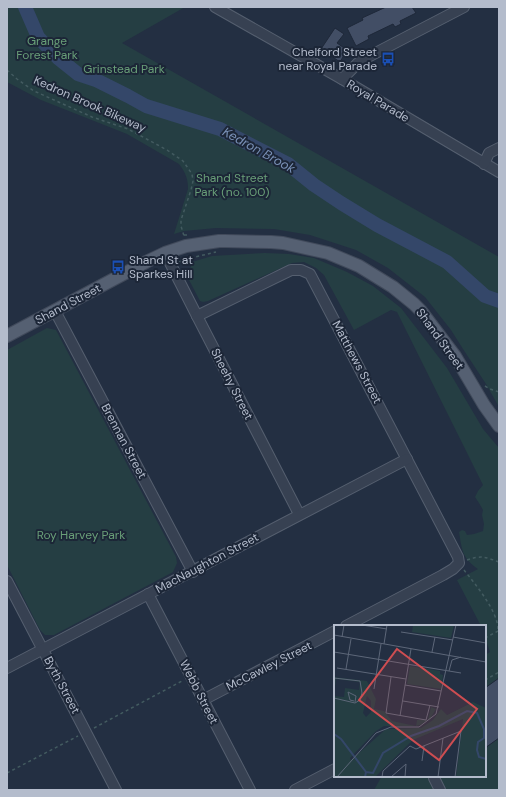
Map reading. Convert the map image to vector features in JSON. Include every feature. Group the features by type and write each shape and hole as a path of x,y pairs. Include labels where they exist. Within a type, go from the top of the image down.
{"main road":[{"name":"Shand Street","path":"7,336 165,253 186,246 219,240 284,243 328,253 359,266 393,287 414,304 455,356 499,426"}],"street":[{"name":"Royal Parade","path":"215,7 499,172"},
{"path":"342,80 358,63 366,58 464,7"},
{"path":"484,164 489,153 499,148"},
{"name":"Sheehy Street","path":"165,253 300,514"},
{"name":"Matthews Street","path":"197,316 291,270 301,270 310,274 458,557 459,563"},
{"name":"Brennan Street","path":"55,311 193,572"},
{"name":"MacNaughton Street","path":"7,668 407,459"},
{"path":"348,625 443,575 459,563"},
{"name":"Byth Street","path":"7,581 116,790"},
{"name":"Webb Street","path":"148,594 250,790"},
{"name":"McCawley Street","path":"203,700 334,633"},
{"path":"295,790 334,770"},
{"path":"434,778 440,790"}],"path":[{"name":"Kedron Brook Bikeway","path":"7,70 34,92 92,117 128,129 167,150 183,161 192,174 193,181 181,220 181,226 184,235 192,234"},
{"path":"179,262 218,252"},
{"path":"482,383 490,389 499,392"},
{"path":"486,638 499,631 497,619 484,597 459,563 478,557 485,557 499,562"},
{"path":"486,679 499,672"},
{"path":"7,773 191,677"}],"green space":[{"path":"7,7 185,7 122,43 499,257 499,407 451,330 425,297 388,268 356,250 310,235 274,229 216,228 184,231 174,234 188,189 186,175 179,164 127,134 41,100 7,82"},
{"path":"265,253 289,254 314,258 347,272 373,286 401,308 447,368 483,429 499,448 499,678 486,687 486,654 490,652 486,640 486,625 480,625 457,580 478,569 466,557 461,544 459,532 462,530 465,531 467,535 483,531 483,510 475,497 483,485 397,312 391,310 354,330 324,275 316,268 304,262 292,263 203,302 200,301 188,278 192,262 212,256"},
{"name":"Roy Harvey Park","path":"47,328 56,330 176,557 177,563 173,572 54,635 45,635 40,630 7,565 7,350"},
{"path":"499,738 499,790 374,790 381,777 486,777 486,750 488,746"}],"building":[{"path":"386,7 412,7 416,13 400,21 401,24 395,27 393,24 368,36 369,39 356,46 347,28 363,20 362,18"},
{"path":"335,28 344,34 337,43 347,50 340,62 321,49"},
{"path":"499,678 499,738 486,747 486,687"}],"waterway":[{"name":"Kedron Brook","path":"25,7 38,37 58,58 78,74 96,80 146,106 220,129 288,164 314,185 341,203 377,225 447,262 485,296 499,301"}],"place":[{"name":"Chelford Street near Royal Parade","path":"388,59"},
{"name":"Shand St at Sparkes Hill","path":"118,267"}],"park label":[{"name":"Grange Forest Park","path":"47,48"},
{"name":"Grinstead Park","path":"124,69"},
{"name":"Shand Street Park (no. 100)","path":"232,185"}]}
